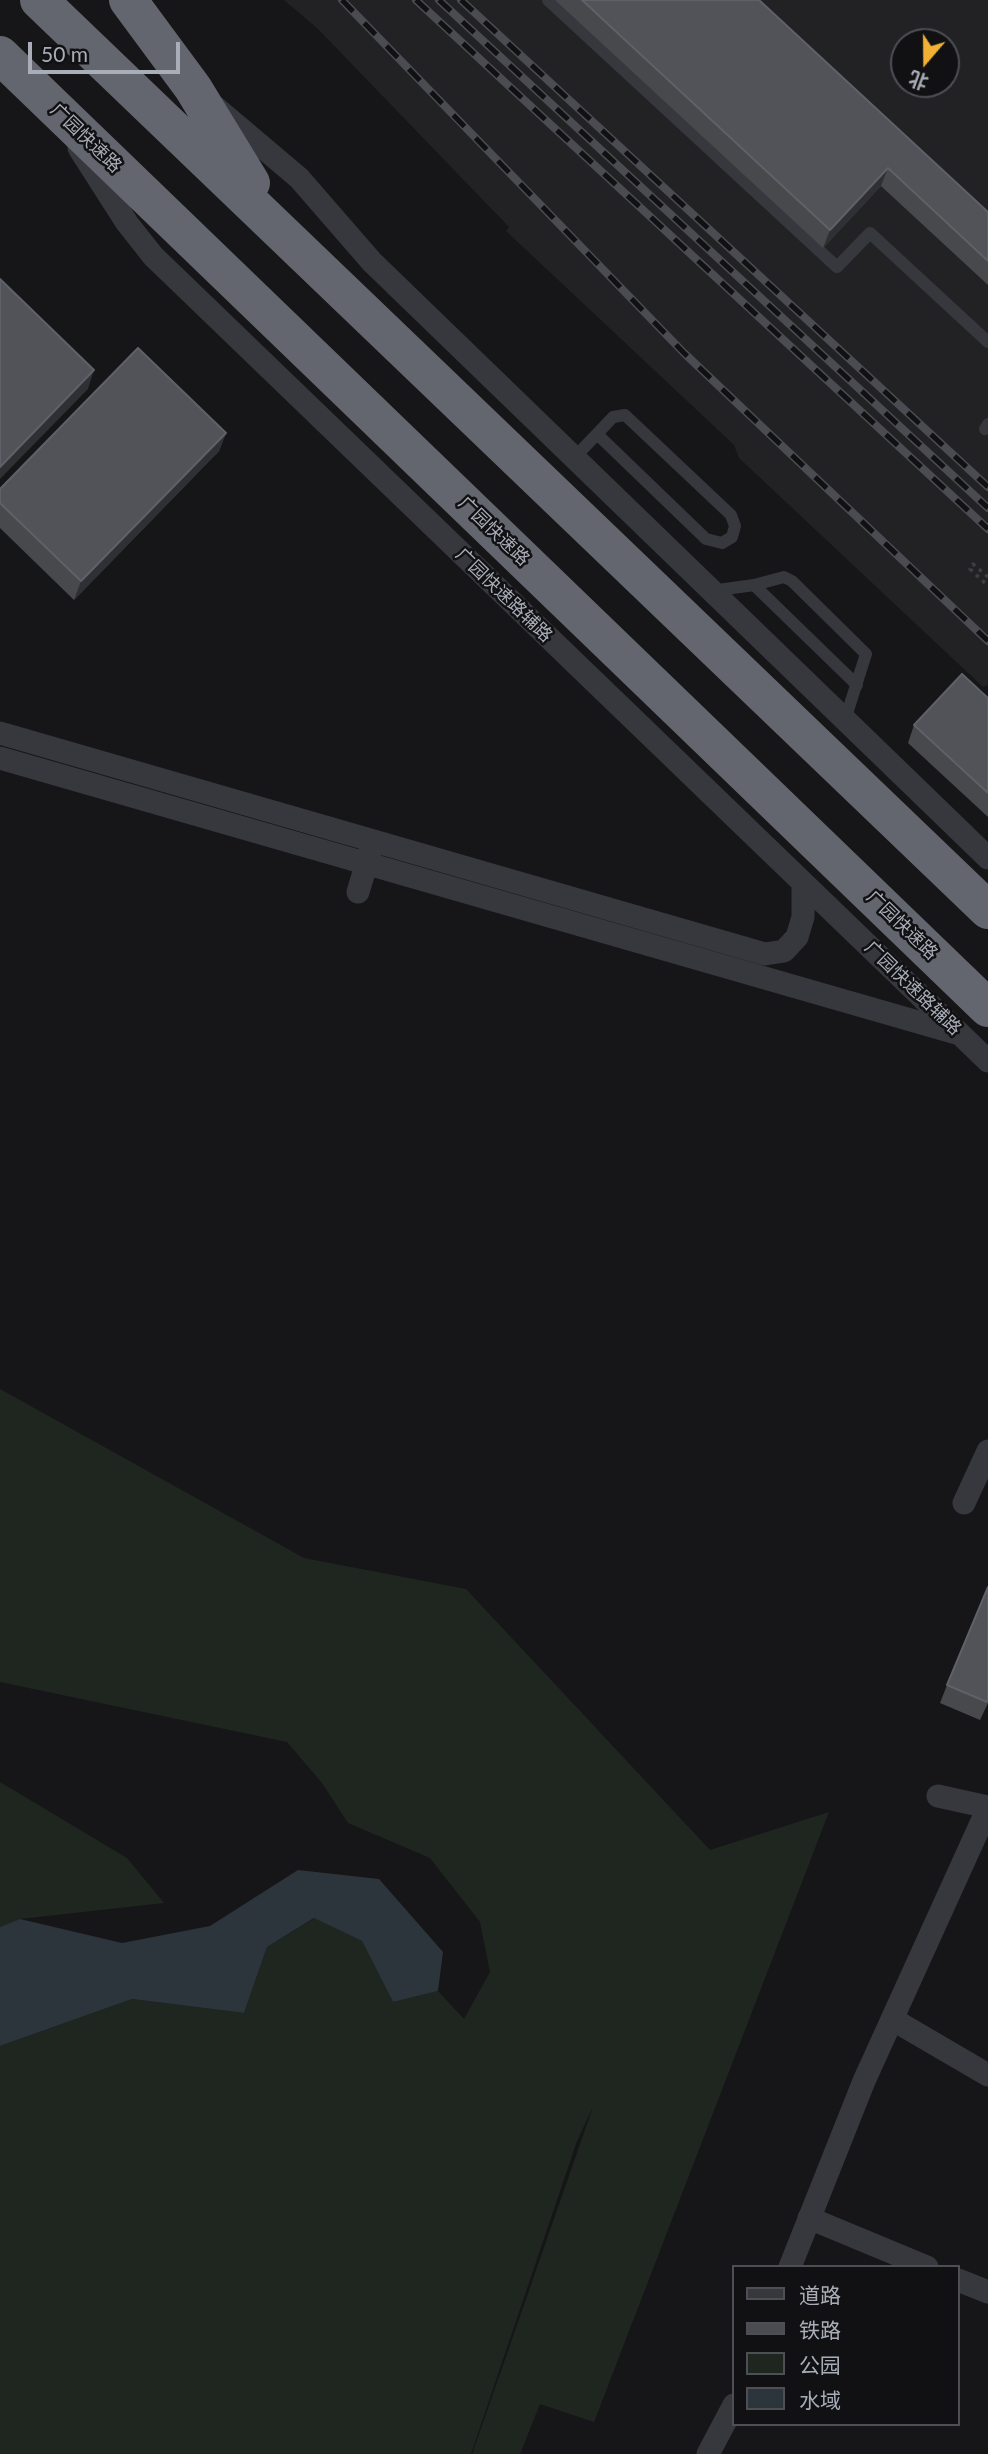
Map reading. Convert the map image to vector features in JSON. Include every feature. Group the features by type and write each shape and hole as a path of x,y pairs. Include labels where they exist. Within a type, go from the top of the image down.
{"highway":[{"path":"39,0 988,910"},
{"path":"101,0 193,88"},
{"path":"128,0 193,88 280,229"},
{"name":"广园快速路","path":"0,55 988,1008"}],"street":[{"path":"193,88 293,173 372,262 988,858"},
{"name":"广园快速路辅路","path":"51,104 127,223 153,256 988,1061"},
{"path":"0,733 370,853 960,1034"},
{"path":"0,758 765,954 781,953 797,937 803,917 803,883"},
{"path":"358,892 370,853"},
{"path":"964,1503 988,1451"},
{"path":"791,2265 892,2019 988,1808 938,1796"},
{"path":"892,2019 988,2075"},
{"path":"809,2218 922,2265"},
{"path":"960,2281 988,2292"},
{"path":"708,2454 732,2409"}],"lane":[{"path":"548,0 837,267 870,233 988,342"},
{"path":"574,458 597,434 618,415 631,419 731,515 736,526 732,537 722,543 706,539 597,434"},
{"path":"711,591 754,585 784,577 790,579 855,641 866,656 845,720"},
{"path":"754,585 857,685"}],"path":[{"path":"988,578 973,564 970,569 988,586"}],"shaded area":[{"path":"284,0 988,0 988,685 983,687 739,458 734,445 506,231 509,227 317,28"}],"green space":[{"path":"0,1389 304,1558 466,1589 710,1850 829,1812 594,2422 540,2404 520,2454 472,2454 593,2107 577,2141 471,2454 0,2454 0,2046 132,1999 244,2013 267,1947 315,1918 362,1941 393,2002 438,1991 464,2019 490,1972 480,1922 430,1858 348,1823 322,1783 287,1742 0,1682"},
{"path":"0,1782 127,1858 164,1903 20,1919 0,1927"}],"water":[{"path":"298,1870 379,1879 443,1952 438,1991 393,2002 362,1941 314,1918 267,1947 244,2013 132,1999 0,2046 0,1927 20,1919 122,1943 210,1926"}],"building":[{"path":"582,0 759,0 988,212 988,261 888,168 830,230"},
{"path":"0,279 94,370 0,467"},
{"path":"138,348 226,433 81,581 0,503 0,489"},
{"path":"962,674 988,698 988,793 914,725"},
{"path":"988,1587 988,1700 987,1702 947,1685"}],"railway":[{"path":"342,0 684,353 988,641"},
{"path":"416,0 988,529"},
{"path":"439,0 988,508"},
{"path":"461,0 988,487"}]}
